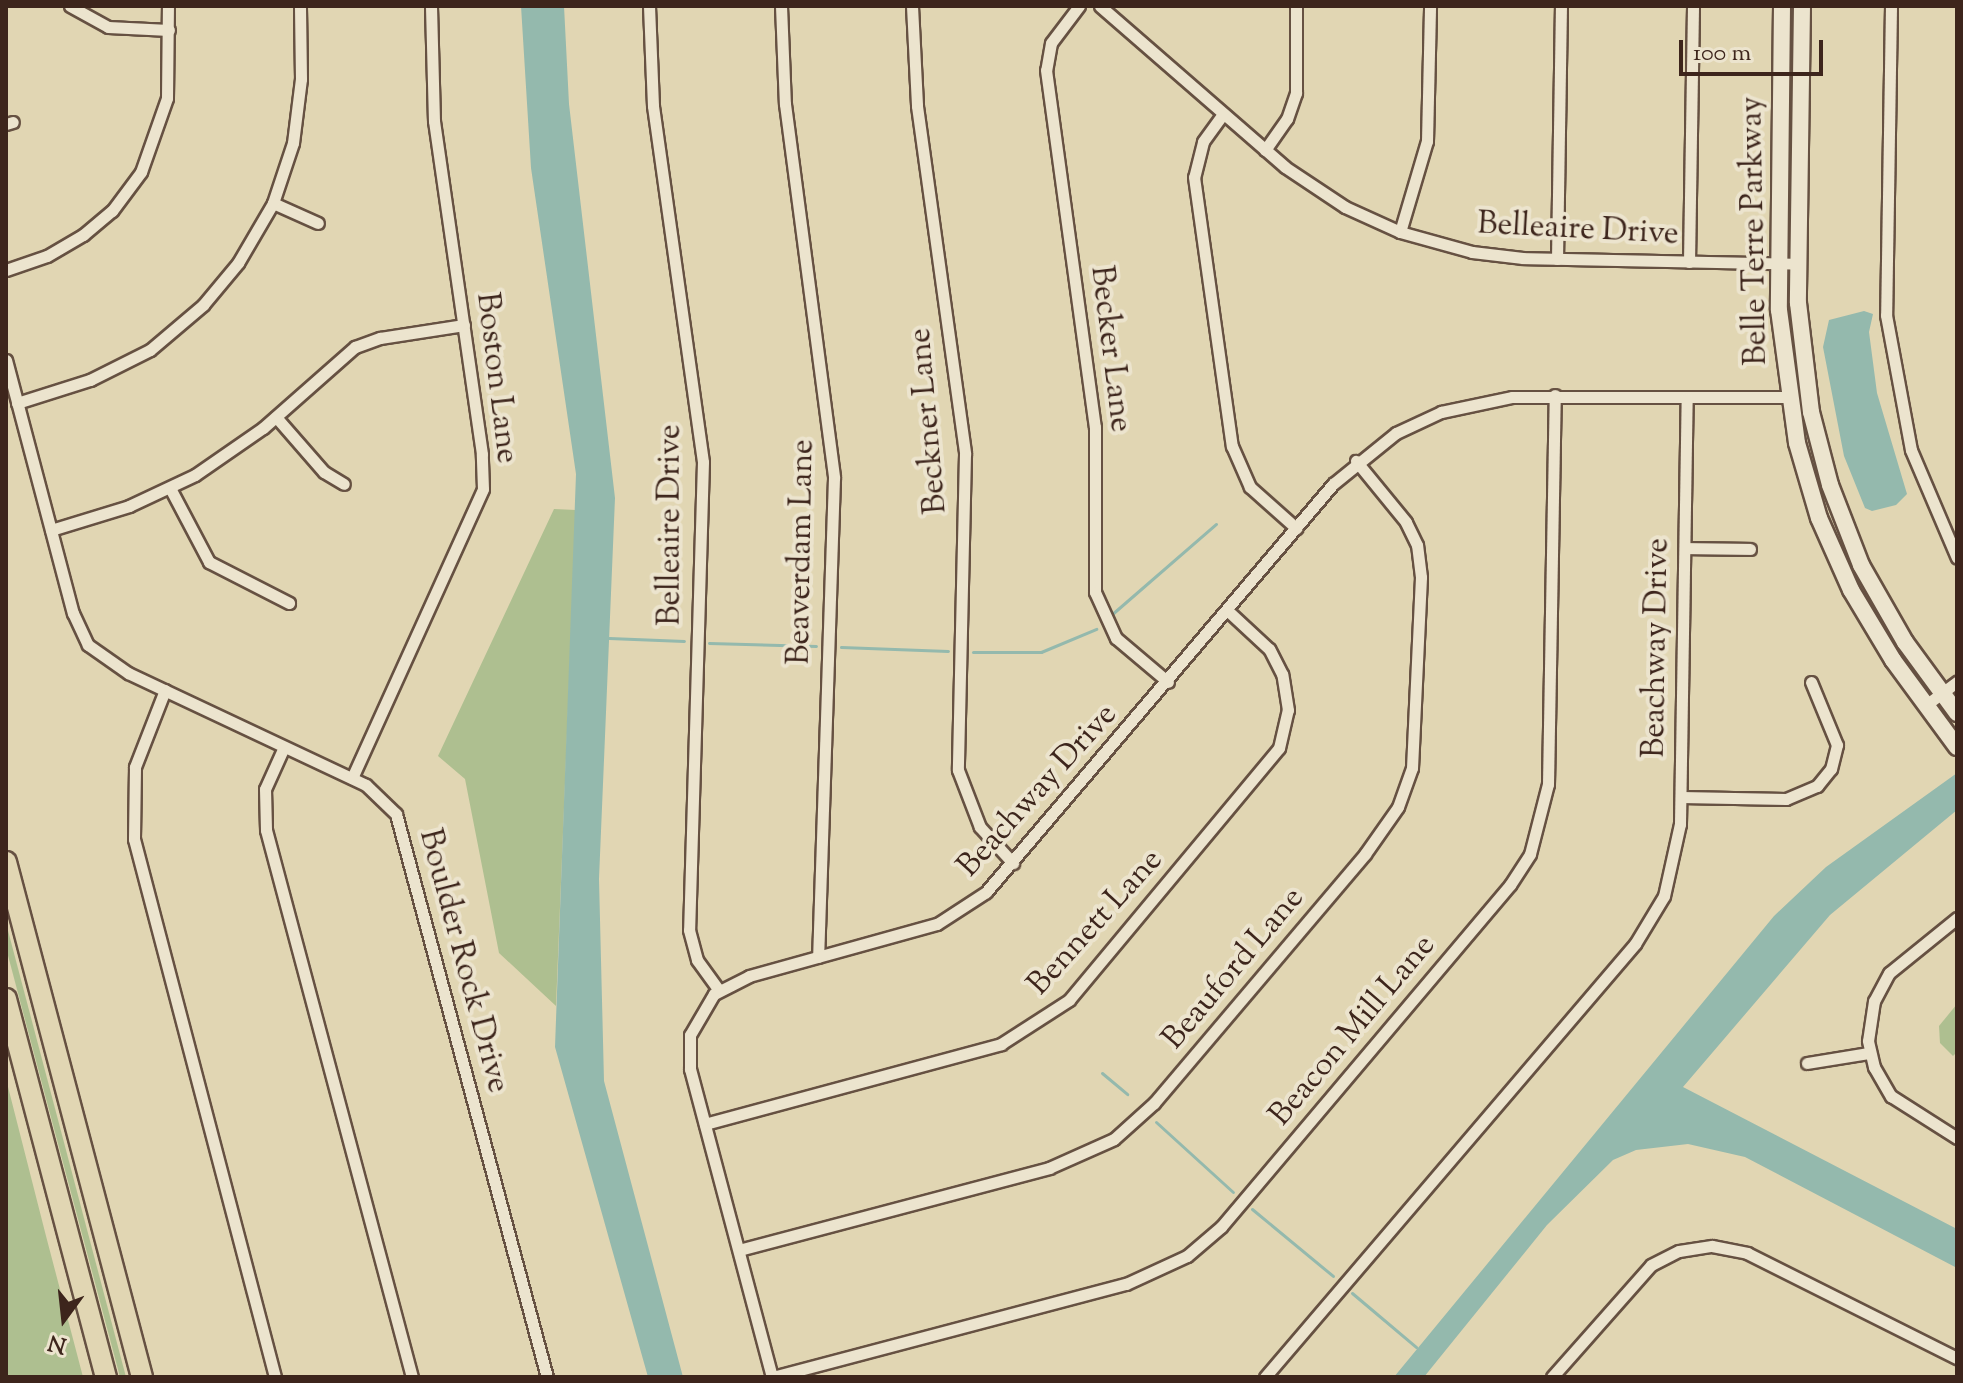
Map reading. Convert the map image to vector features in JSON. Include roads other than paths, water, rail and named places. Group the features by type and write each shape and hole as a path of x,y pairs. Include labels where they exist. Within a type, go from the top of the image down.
{"highway":[{"path":"6,862 142,1377"},
{"path":"6,999 106,1377"}],"main road":[{"name":"Belle Terre Parkway","path":"1782,6 1779,264 1788,397 1806,477 1833,552 1875,632 1957,747"},
{"name":"Belle Terre Parkway","path":"1802,6 1798,264 1807,392 1834,497 1880,601 1957,713"}],"street":[{"path":"70,6 108,27 169,30"},
{"path":"6,270 72,243 104,219 135,182 165,111 168,6"},
{"path":"17,403 105,374 166,338 228,277 273,203 297,120 300,6"},
{"name":"Boston Lane","path":"352,778 480,501 483,465 434,121 431,6"},
{"name":"Belleaire Drive","path":"649,6 653,106 703,462 689,930 697,960 719,990"},
{"name":"Beaverdam Lane","path":"781,6 785,104 834,478 818,957"},
{"name":"Beckner Lane","path":"912,6 917,106 965,454 958,770 980,827 1013,863"},
{"name":"Becker Lane","path":"1079,6 1051,43 1046,70 1095,427 1095,592 1116,638 1168,682"},
{"name":"Belleaire Drive","path":"1100,6 1265,150 1325,195 1400,232 1472,252 1557,259 1798,264"},
{"path":"1265,150 1287,119 1296,93 1296,6"},
{"path":"1400,232 1427,141 1430,6"},
{"path":"1557,259 1561,6"},
{"path":"1689,262 1693,6"},
{"path":"1891,6 1886,315 1911,450 1957,558"},
{"path":"1223,114 1203,142 1194,177 1232,446 1250,487 1296,528"},
{"path":"273,203 318,223"},
{"path":"51,530 170,488 228,455 276,417 329,365 355,347 389,336 464,325"},
{"name":"Boulder Rock Drive","path":"6,360 73,613 88,645 108,663 352,778 386,801 403,833 547,1377"},
{"name":"Beachway Drive","path":"772,1377 705,1124 688,1045 698,1014 719,990 740,978 947,919 986,892 1168,682 1296,528 1356,461 1396,433 1441,412 1473,402 1555,395 1788,397"},
{"name":"Beacon Mill Lane","path":"772,1377 1126,1284 1187,1256 1221,1227 1510,885 1530,854 1548,784 1555,395"},
{"name":"Beachway Drive","path":"1265,1377 1641,936 1672,873 1681,797 1687,398"},
{"path":"276,417 324,472 344,484"},
{"name":"Beauford Lane","path":"739,1250 1049,1168 1114,1139 1154,1103 1365,854 1398,807 1412,768 1421,577 1417,545 1406,522 1356,461"},
{"path":"170,488 209,562 289,603"},
{"path":"1685,548 1750,549"},
{"name":"Bennett Lane","path":"705,1124 1001,1044 1069,1000 1279,748 1288,710 1282,674 1269,649 1227,610"},
{"path":"1681,797 1786,799 1817,786 1831,769 1837,745 1811,682"},
{"path":"1926,705 1957,682"},
{"path":"165,690 135,767 134,839 275,1377"},
{"path":"284,747 265,789 266,830 412,1377"},
{"path":"1957,918 1889,973 1874,1001 1869,1053 1879,1079 1899,1105 1957,1138"},
{"path":"1807,1063 1869,1053"},
{"path":"1552,1377 1651,1265 1679,1251 1712,1246 1747,1253 1957,1358"}],"water":[{"path":"521,6 564,6 569,104 615,498 599,879 604,1081 683,1377 648,1377 555,1047 576,474 531,168"},
{"path":"1864,311 1873,314 1869,332 1877,393 1907,494 1896,505 1872,511 1865,508 1844,456 1823,347 1829,320"},
{"path":"1957,773 1957,810 1830,915 1683,1087 1957,1229 1957,1268 1745,1157 1688,1144 1636,1150 1613,1160 1547,1225 1424,1377 1394,1377 1774,916 1826,867"}],"waterway":[{"path":"1111,615 1216,524"},
{"path":"973,652 1041,652 1096,629"},
{"path":"609,638 684,641"},
{"path":"709,643 816,646"},
{"path":"841,647 948,651"},
{"path":"1102,1073 1127,1094"},
{"path":"1156,1122 1233,1192"},
{"path":"1252,1209 1333,1276"},
{"path":"1352,1293 1416,1347"}]}
